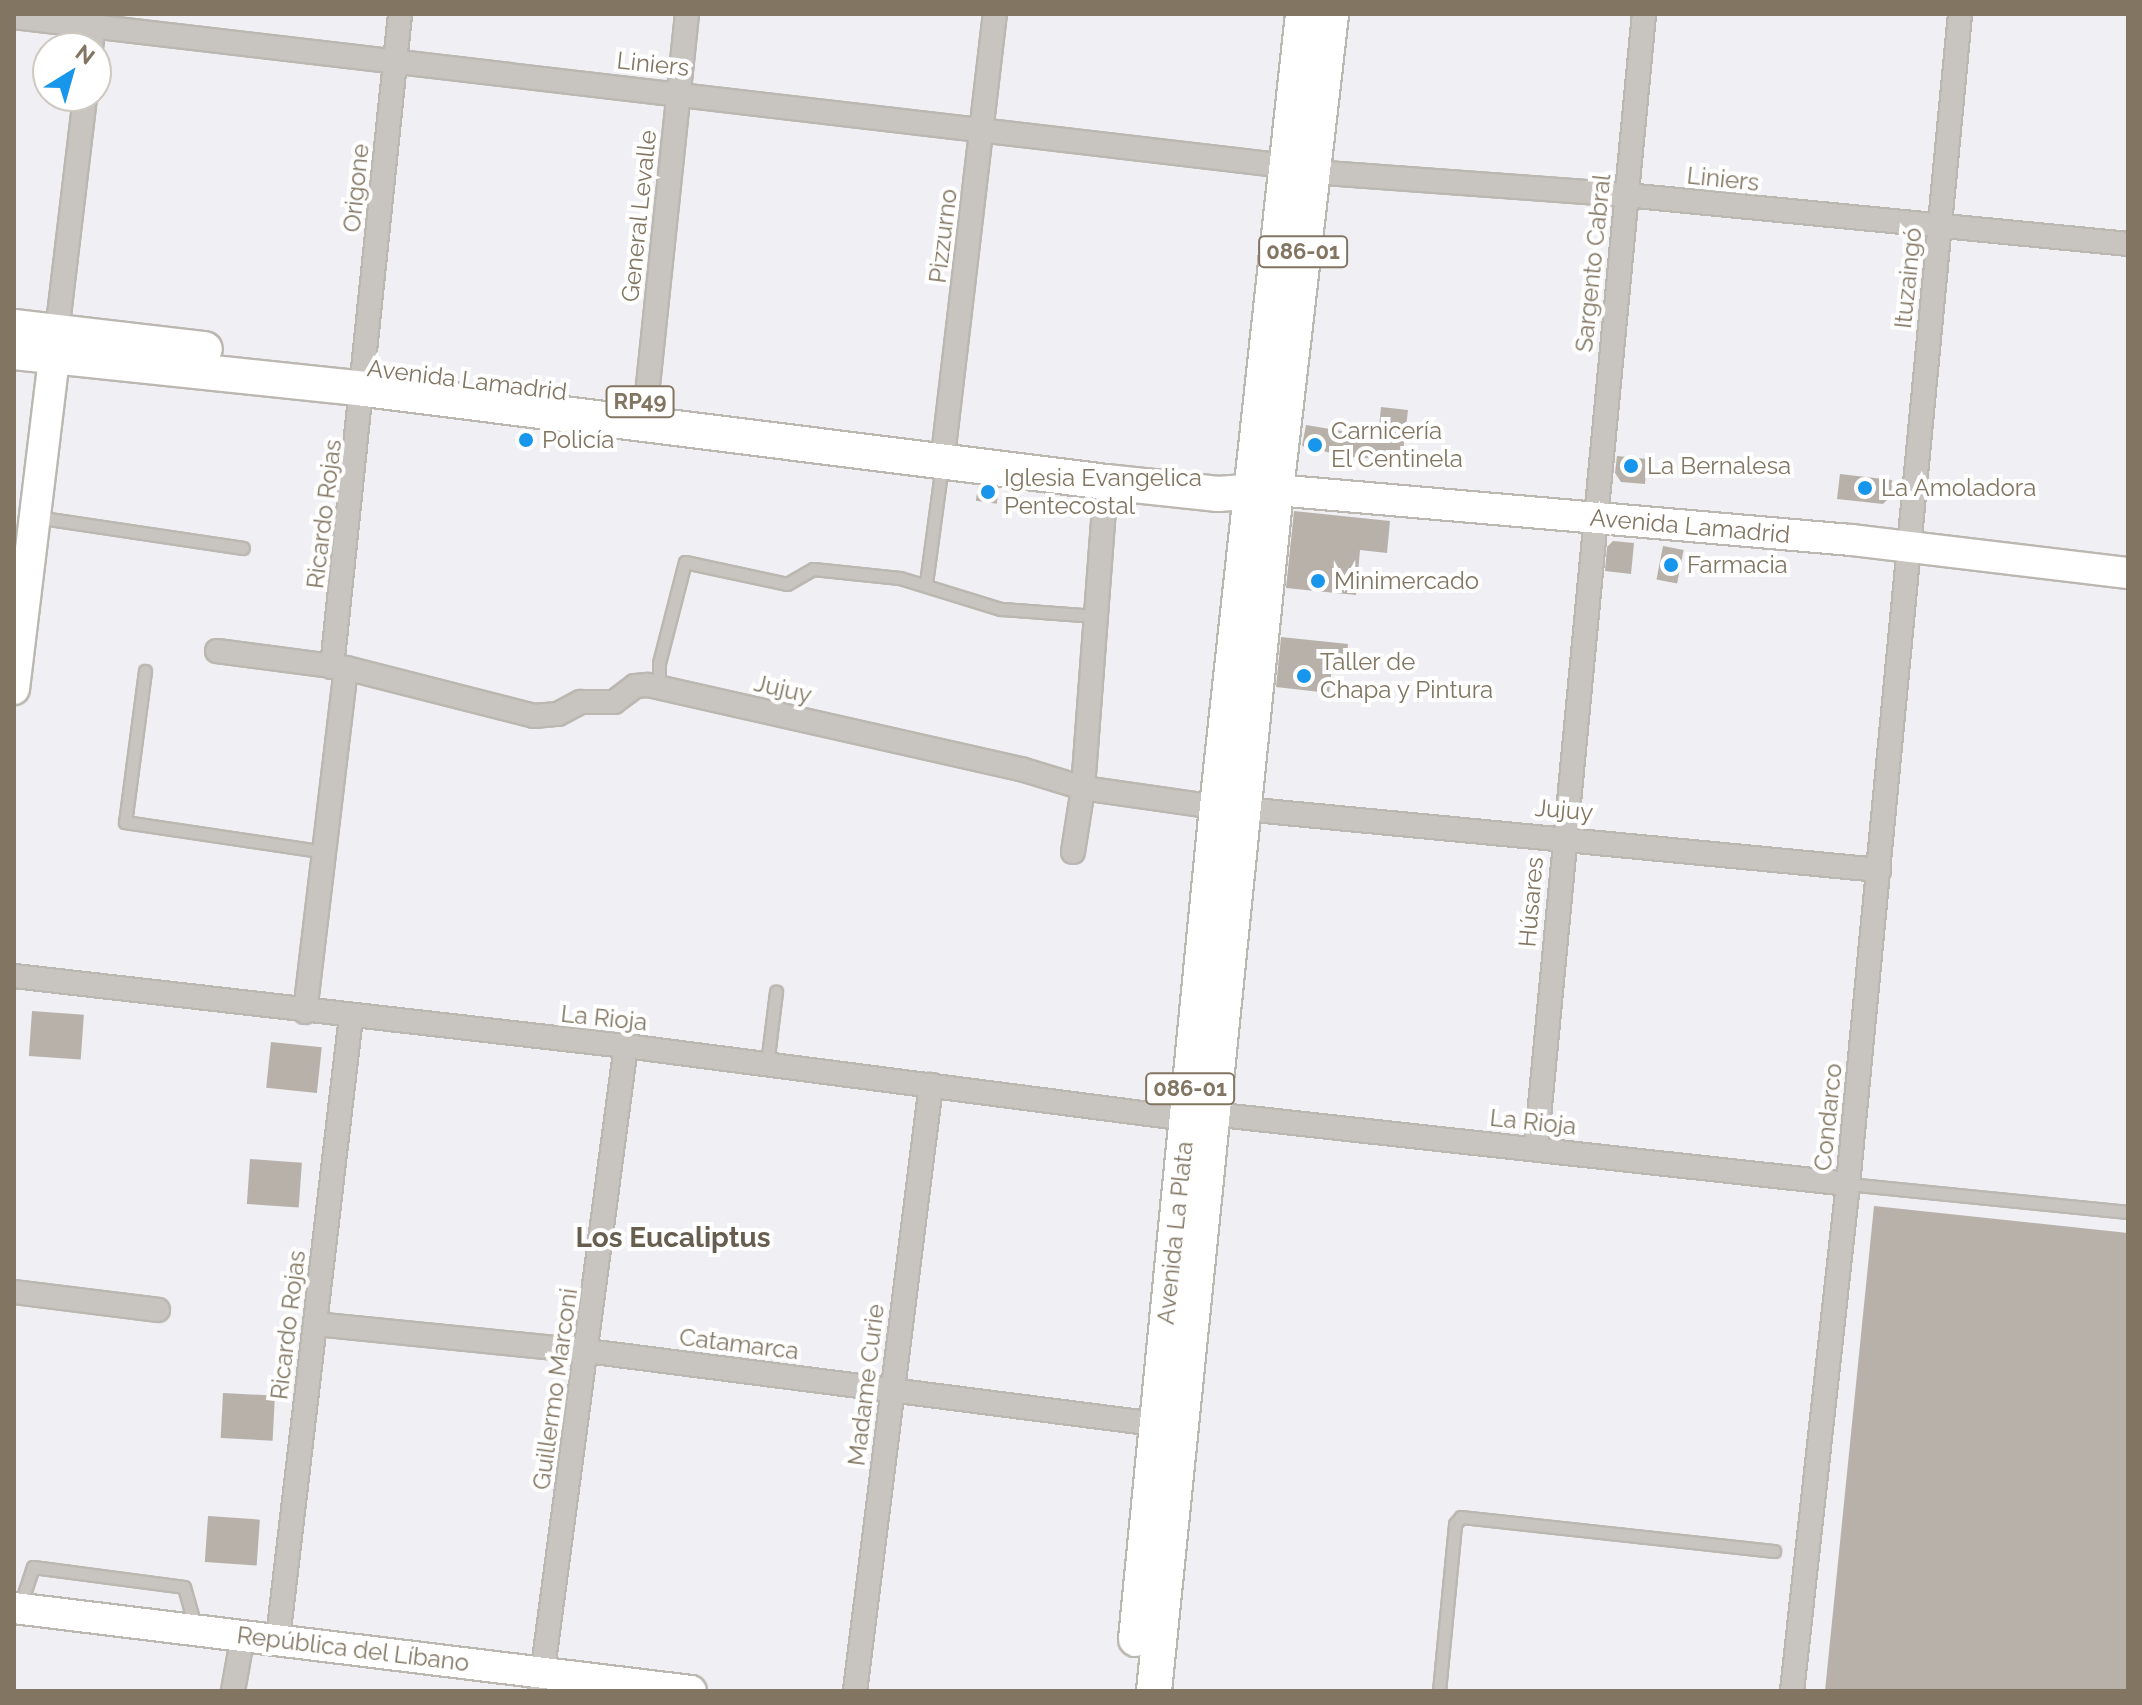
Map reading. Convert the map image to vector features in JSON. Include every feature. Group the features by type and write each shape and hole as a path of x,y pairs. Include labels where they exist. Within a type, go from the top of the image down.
{"main road":[{"name":"086-01","path":"1263,489 1299,169 1303,14"},
{"name":"086-01","path":"1299,169 1331,14"},
{"name":"Avenida Lamadrid","path":"14,327 56,344 645,413 943,453 1106,482 1218,494 1263,489"},
{"name":"Avenida Lamadrid","path":"14,352 56,344"},
{"name":"Avenida Lamadrid","path":"943,453 1222,476 1263,489"},
{"name":"Avenida La Plata","path":"1154,1691 1199,1117 1263,489"},
{"name":"Avenida La Plata","path":"1131,1691 1155,1424 1199,1117"}],"street":[{"name":"Origone","path":"364,378 400,14"},
{"name":"General Levalle","path":"645,413 687,14"},
{"name":"Pizzurno","path":"943,453 995,14"},
{"name":"Sargento Cabral","path":"1594,518 1644,14"},
{"name":"Ituzaingó","path":"1909,546 1960,14"},
{"name":"Liniers","path":"14,17 93,29 677,92 1299,169 1626,195 2128,244"},
{"path":"15,674 28,527 56,344 83,112"},
{"name":"Ricardo Rojas","path":"305,1012 325,852 364,378"},
{"path":"1073,852 1083,788 1106,482"},
{"name":"Avenida Lamadrid","path":"1263,489 1909,546 2128,573"},
{"name":"Húsares","path":"1536,1148 1594,518"},
{"name":"Condarco","path":"1792,1691 1848,1184 1909,546"},
{"name":"Jujuy","path":"217,651 339,668 534,716 558,714 581,702 614,702 635,686 659,687 1021,769 1083,788 1230,808 1563,836 1879,870"},
{"name":"La Rioja","path":"14,976 305,1012 626,1046 1199,1117 1536,1148 1848,1184"},
{"name":"Ricardo Rojas","path":"278,1638 351,1017"},
{"name":"Guillermo Marconi","path":"541,1683 626,1046"},
{"name":"Madame Curie","path":"855,1691 931,1085"},
{"path":"14,1292 158,1310"},
{"name":"Catamarca","path":"315,1324 587,1351 1155,1424"},
{"name":"República del Líbano","path":"16,1609 278,1638 541,1683 691,1691"},
{"path":"233,1691 243,1634"}],"lane":[{"path":"926,583 943,453"},
{"path":"28,527 243,548"},
{"path":"659,687 659,663 685,562 787,584 813,569 926,583 1001,609 1097,616"},
{"path":"145,671 125,822 325,852"},
{"path":"767,1064 776,992"},
{"path":"1848,1184 2128,1212"},
{"path":"1439,1691 1455,1524 1461,1517 1774,1551"},
{"path":"16,1609 33,1567 184,1587 196,1631"}],"building":[{"path":"1381,407 1408,410 1402,460 1348,457 1302,446 1306,425 1378,437"},
{"name":"La Bernalesa","path":"1617,456 1647,459 1645,484 1621,482 1615,473"},
{"name":"La Amoladora","path":"1840,474 1892,480 1891,496 1883,504 1837,499"},
{"name":"Iglesia Evangelica Pentecostal","path":"978,486 999,489 997,504 976,501"},
{"path":"1294,511 1390,521 1387,553 1360,550 1356,595 1286,588"},
{"path":"1613,541 1634,543 1631,574 1605,571 1607,547"},
{"name":"Farmacia","path":"1663,546 1684,550 1677,583 1657,579"},
{"path":"1281,637 1348,644 1346,668 1332,666 1329,693 1276,687"},
{"path":"32,1011 84,1015 81,1060 29,1056"},
{"path":"271,1042 322,1047 317,1093 266,1088"},
{"path":"250,1159 302,1163 299,1208 247,1204"},
{"path":"1874,1206 2128,1233 2128,1691 1825,1691"},
{"path":"223,1393 275,1396 273,1441 221,1438"},
{"path":"208,1516 260,1520 257,1566 205,1562"}],"place":[{"name":"Policía","path":"526,440"},
{"name":"Carnicería El Centinela","path":"1315,445"},
{"name":"La Bernalesa","path":"1631,466"},
{"name":"La Amoladora","path":"1865,488"},
{"name":"Iglesia Evangelica Pentecostal","path":"988,492"},
{"name":"Farmacia","path":"1671,565"},
{"name":"Minimercado","path":"1318,581"},
{"name":"Taller de Chapa y Pintura","path":"1304,676"}],"district":[{"name":"Los Eucaliptus","path":"673,1238"}]}
